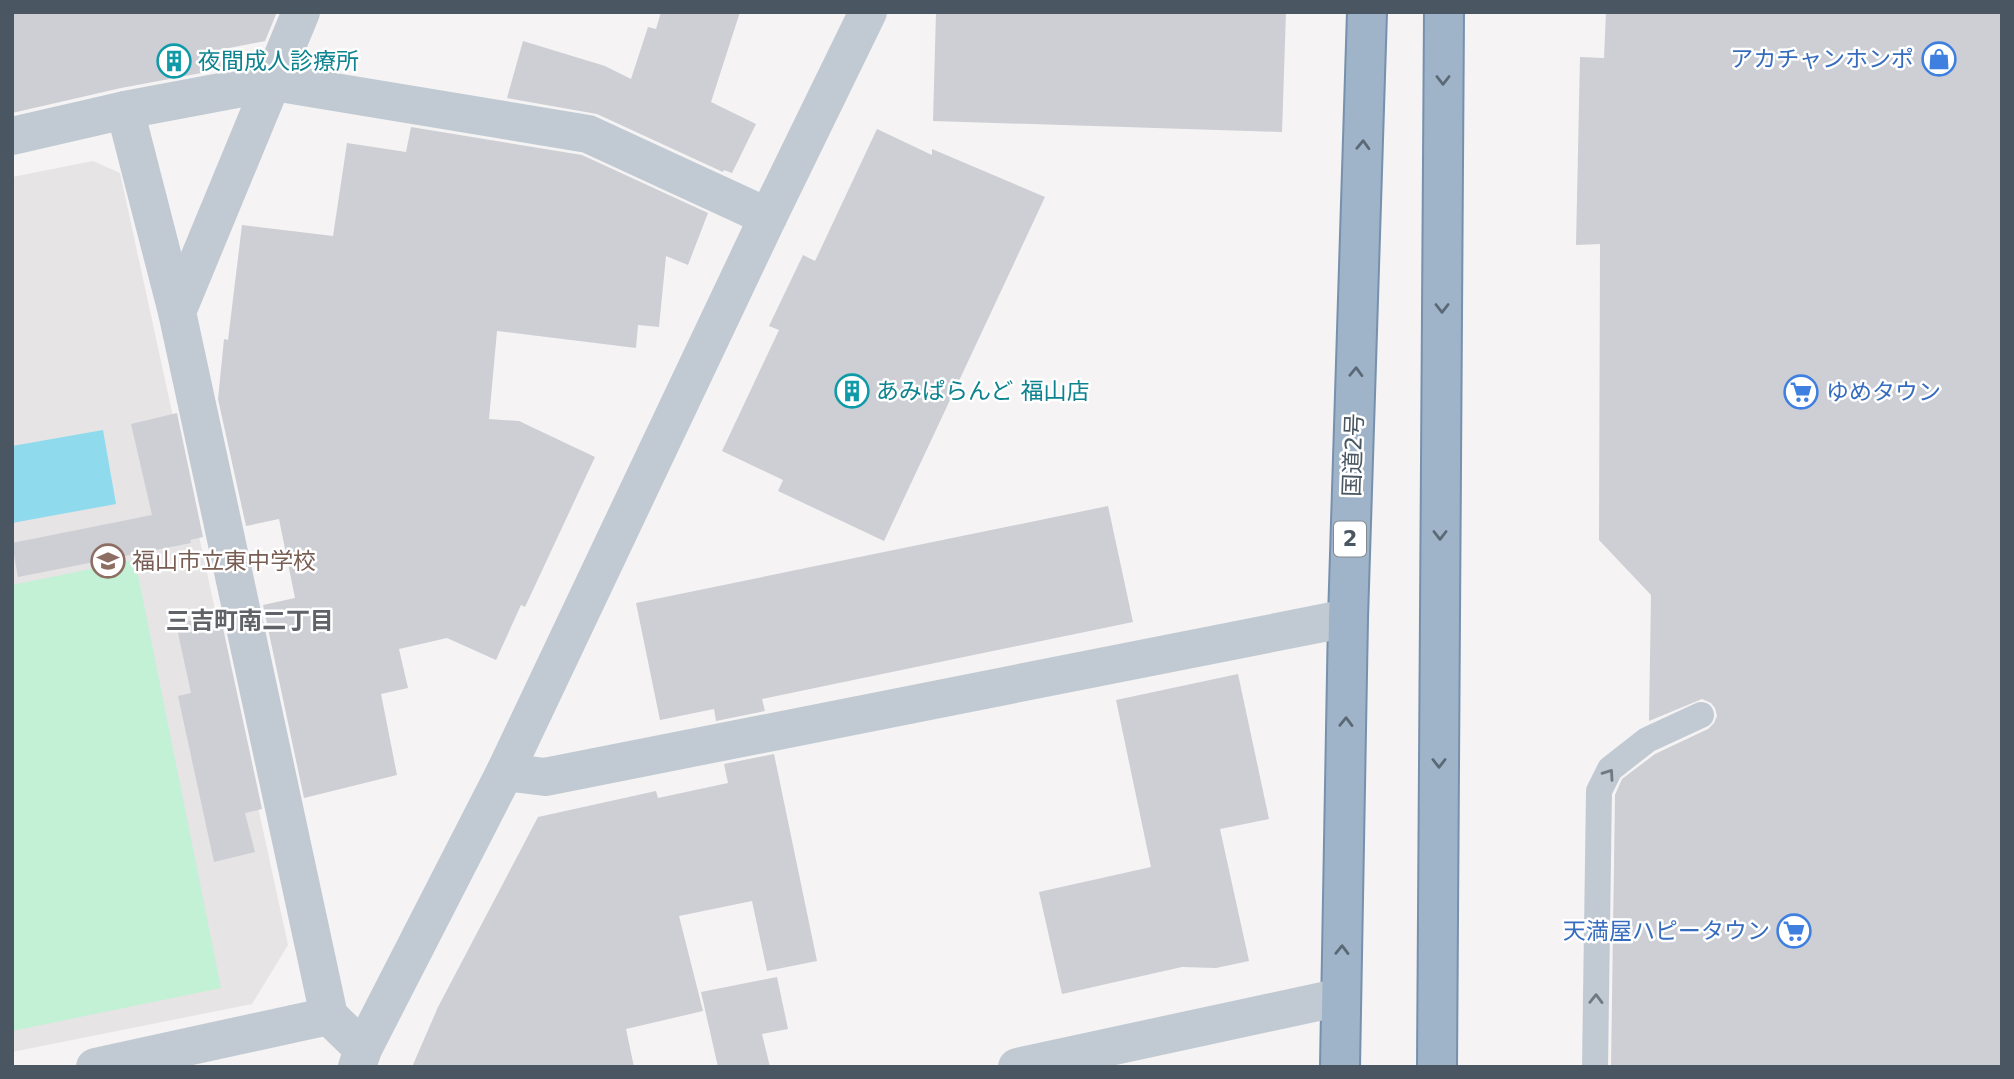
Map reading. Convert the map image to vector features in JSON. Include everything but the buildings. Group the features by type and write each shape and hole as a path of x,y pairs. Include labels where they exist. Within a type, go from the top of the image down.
{"highway":[{"name":"国道2号","path":"1340,1067 1348,618 1367,12"},
{"path":"1437,1067 1444,12"}],"street":[{"path":"177,312 301,12"},
{"path":"125,110 177,312 329,1016 360,1058 505,772 868,12"},
{"path":"12,136 125,110 274,82 588,134 768,217"},
{"path":"505,772 545,777 1348,618"},
{"path":"1017,1067 1341,997"},
{"path":"95,1067 329,1016"}],"lane":[{"path":"1595,1067 1599,791 1611,769 1647,740 1701,715"}],"shaded area":[{"name":"福山市立東中学校","path":"93,161 120,173 288,945 252,1004 12,1052 12,177"}],"green space":[{"path":"135,560 221,988 12,1031 12,585"}],"water":[{"path":"103,430 116,504 12,523 12,446"}],"place":[{"name":"アカチャンホンポ","path":"1939,59"},
{"name":"夜間成人診療所","path":"174,61"},
{"name":"あみぱらんど 福山店","path":"852,391"},
{"name":"ゆめタウン","path":"1801,392"},
{"name":"福山市立東中学校","path":"108,561"},
{"name":"天満屋ハピータウン","path":"1794,931"}],"district":[{"name":"三吉町南二丁目","path":"250,621"}]}
